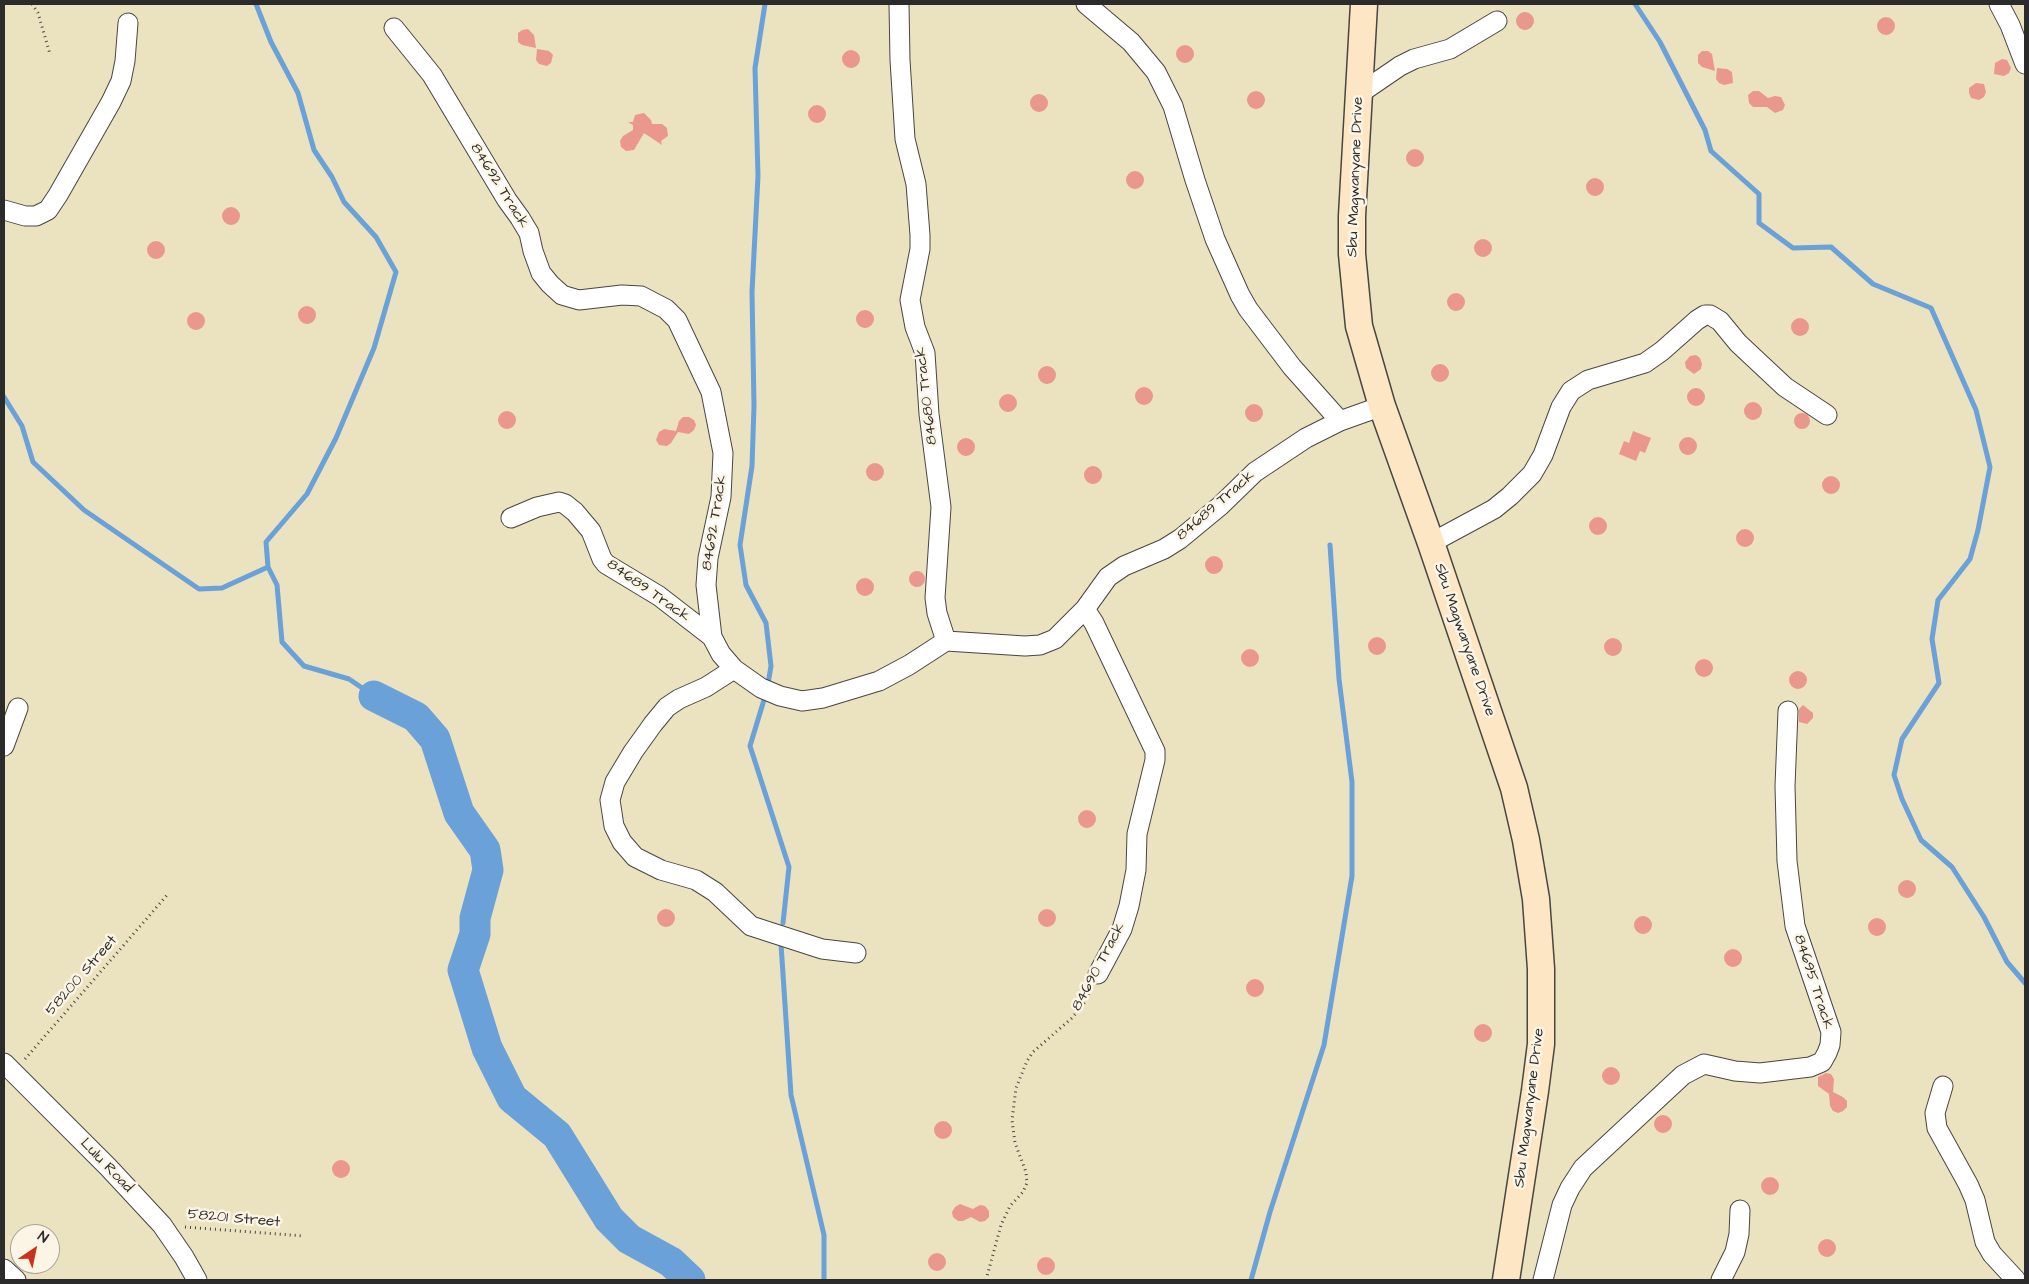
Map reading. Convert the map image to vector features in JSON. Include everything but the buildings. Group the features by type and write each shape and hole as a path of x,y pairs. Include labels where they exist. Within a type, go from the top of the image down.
{"main road":[{"name":"Sbu Magwanyane Drive","path":"1364,4 1352,216 1352,254 1360,326 1382,406 1431,543 1514,788 1526,840 1536,899 1542,969 1540,1044 1535,1091 1506,1280"}],"street":[{"name":"84680 Track","path":"899,4 900,68 905,138 916,184 920,235 920,249 910,300 915,327 925,353 929,414 941,507 935,598 937,612 946,641"},
{"path":"1086,4 1131,42 1156,72 1173,106 1215,239 1240,295 1248,309 1292,367 1340,421"},
{"path":"1999,4 2010,24 2025,64"},
{"path":"1359,94 1400,66 1414,59 1450,49 1497,21"},
{"path":"4,210 10,214 36,216 48,210 58,195 111,102 120,81 125,61 128,23"},
{"name":"84692 Track","path":"394,28 432,75 507,200 520,218 529,233 541,273 550,284 562,295 580,300 622,294 641,296 666,309 677,320 711,392 723,453 721,497 708,558 706,585 712,637"},
{"path":"1431,543 1494,509 1532,474 1543,455 1560,407 1571,391 1588,380 1645,363 1705,315 1710,315 1720,322 1738,343 1785,387 1827,415"},
{"name":"84689 Track","path":"511,518 536,507 559,502 564,504 575,512 591,531 602,559 606,564 659,596 712,637 721,654 734,669 761,688 780,696 802,701 823,698 879,681 909,665 946,641 1025,646 1040,645 1055,639 1085,609 1108,577 1124,566 1164,550 1180,539 1220,506 1255,472 1306,438 1340,421 1382,406"},
{"name":"84690 Track","path":"1085,609 1094,623 1155,751 1155,760 1137,834 1136,870 1129,906 1122,929 1098,974"},
{"path":"734,669 706,687 679,699 668,707 653,724 615,782 610,800 614,826 622,842 635,857 661,870 696,880 715,892 751,926 822,949 856,953"},
{"path":"4,746 18,708"},
{"name":"84695 Track","path":"1543,1280 1562,1205 1583,1168 1683,1075 1704,1064 1735,1071 1760,1073 1810,1067 1822,1062 1827,1054 1831,1032 1794,926 1787,861 1785,786 1788,711"},
{"name":"Lulu Road","path":"9,1068 109,1168 162,1225 184,1257 196,1280"},
{"path":"1943,1086 1935,1113 1937,1128 1975,1200 1985,1242 1992,1254 2016,1280"},
{"path":"1720,1280 1735,1252 1739,1234 1740,1210"},
{"path":"4,1269 16,1280"}],"path":[{"path":"32,4 38,13 50,54"},
{"name":"58200 Street","path":"9,1068 168,894"},
{"name":"84690 Track","path":"986,1280 1001,1225 1010,1206 1024,1192 1028,1183 1015,1143 1012,1120 1016,1088 1027,1061 1033,1052 1072,1018 1085,1002 1098,974"},
{"name":"58201 Street","path":"162,1225 304,1236"}],"waterway":[{"path":"256,4 271,42 298,93 314,150 332,177 344,202 376,237 396,272 374,348 336,438 307,494 266,542 268,567 277,585 282,642 304,666 349,679 374,696"},
{"path":"765,4 755,68 758,176 752,292 754,406 752,466 740,545 746,585 766,623 771,666 767,690 750,746 789,867 783,923"},
{"path":"1635,4 1660,42 1705,130 1711,151 1759,194 1759,223 1793,248 1831,247 1873,284 1931,308 1976,410 1990,467 1978,530 1970,559 1938,600 1932,639 1939,683 1902,739 1894,775 1902,799 1921,840 1952,867 1984,917 2007,962 2025,983"},
{"path":"4,397 22,426 33,462 84,510 199,589 222,588 268,567"},
{"path":"1251,1280 1270,1212 1324,1045 1352,876 1352,782 1339,679 1330,545"},
{"path":"374,696 416,717 435,739 459,813 485,850 488,870 475,918 475,934 463,970 487,1048 512,1098 557,1135 609,1219 629,1239 671,1262 690,1280"},
{"path":"781,944 791,1095 824,1235 824,1280"}]}
